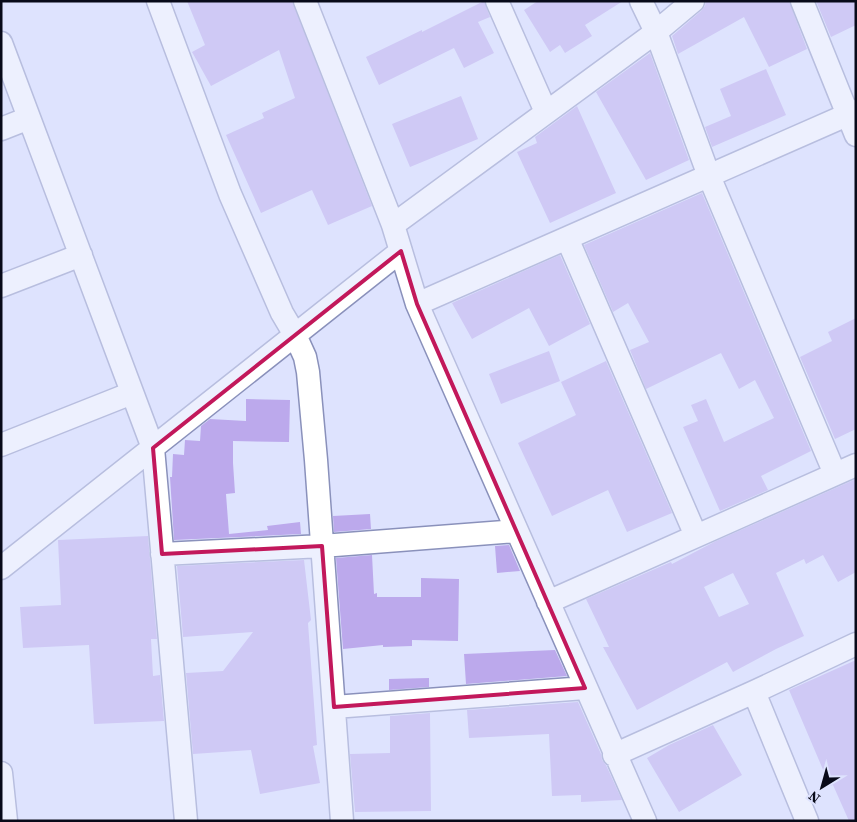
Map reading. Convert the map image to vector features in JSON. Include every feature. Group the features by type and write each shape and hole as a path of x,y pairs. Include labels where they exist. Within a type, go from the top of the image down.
{"street":[{"path":"158,1 230,194 282,313 305,357 308,372 322,546 342,821"},
{"path":"497,1 546,112"},
{"path":"548,602 849,470 709,176 656,32 641,1"},
{"path":"393,225 656,32 693,1"},
{"path":"802,1 851,113 856,136"},
{"path":"306,2 393,225 417,304 614,755 645,821"},
{"path":"1,43 153,448 186,821"},
{"path":"417,304 851,113"},
{"path":"1,129 29,118"},
{"path":"567,238 696,536"},
{"path":"1,568 401,251"},
{"path":"1,286 81,256"},
{"path":"1,445 132,393"},
{"path":"162,554 322,546 517,531"},
{"path":"614,755 856,644"},
{"path":"334,707 585,688"},
{"path":"754,692 807,821"},
{"path":"1,773 6,821"}],"highlighted area":[{"path":"401,251 417,304 585,688 334,707 322,546 162,554 153,448"}],"building":[{"path":"187,1 292,1 372,206 328,225 312,190 261,213 226,135 264,118 262,113 295,98 279,50 211,86 192,52 205,45"},
{"path":"484,1 490,17 478,22 494,53 464,68 454,48 379,85 366,57"},
{"path":"538,1 623,1 585,25 592,36 565,53 560,45 550,52 524,10"},
{"path":"706,1 789,1 807,49 769,67 744,17 678,54 672,36 701,11"},
{"path":"816,1 856,1 856,25 831,37"},
{"path":"650,53 689,160 646,180 596,92"},
{"path":"766,69 786,115 712,147 705,127 731,116 720,89"},
{"path":"461,96 478,139 410,167 392,124"},
{"path":"577,106 616,193 550,223 517,152 537,143 535,137"},
{"path":"702,193 811,451 761,476 768,490 720,511 683,427 698,421 691,405 706,399 724,442 774,418 755,380 739,389 721,353 646,389 630,350 649,342 628,303 613,312 584,245"},
{"path":"560,255 590,324 549,346 529,308 472,339 452,303"},
{"path":"856,318 856,429 835,439 800,357 832,341 828,332"},
{"path":"549,351 560,381 501,404 489,374"},
{"path":"606,361 672,513 627,532 608,490 552,516 518,443 576,415 561,382"},
{"path":"246,399 290,400 289,442 233,441 235,493 226,494 229,534 268,530 267,526 300,522 301,534 174,540 170,477 172,477 173,454 184,455 185,440 200,441 201,426 210,419 246,421"},
{"path":"856,479 856,572 838,582 823,555 806,564 804,559 776,573 804,636 733,672 727,662 637,710 603,647 609,647 586,599 671,562 672,564 716,541","holes":["733,573 749,604 719,617 704,587"]},
{"path":"370,514 371,529 334,532 333,516"},
{"path":"148,536 157,639 151,639 153,676 160,675 164,721 94,724 89,645 23,648 20,607 61,605 58,540"},
{"path":"509,545 520,571 497,573 495,546"},
{"path":"372,555 374,594 377,593 377,597 421,597 421,578 459,579 458,641 412,640 412,646 383,647 383,645 343,649 336,558"},
{"path":"304,560 311,620 308,623 317,745 313,746 320,783 260,794 251,750 193,754 186,673 223,671 253,632 183,637 177,566"},
{"path":"555,650 567,676 466,684 464,654"},
{"path":"856,660 856,821 849,821 833,785 830,786 789,690"},
{"path":"429,678 429,687 389,690 389,679"},
{"path":"578,702 602,760 622,800 581,802 581,795 552,796 549,734 469,738 467,710"},
{"path":"430,713 431,811 355,812 350,754 390,753 390,716"},
{"path":"713,725 742,775 679,812 647,758 669,745"}]}
